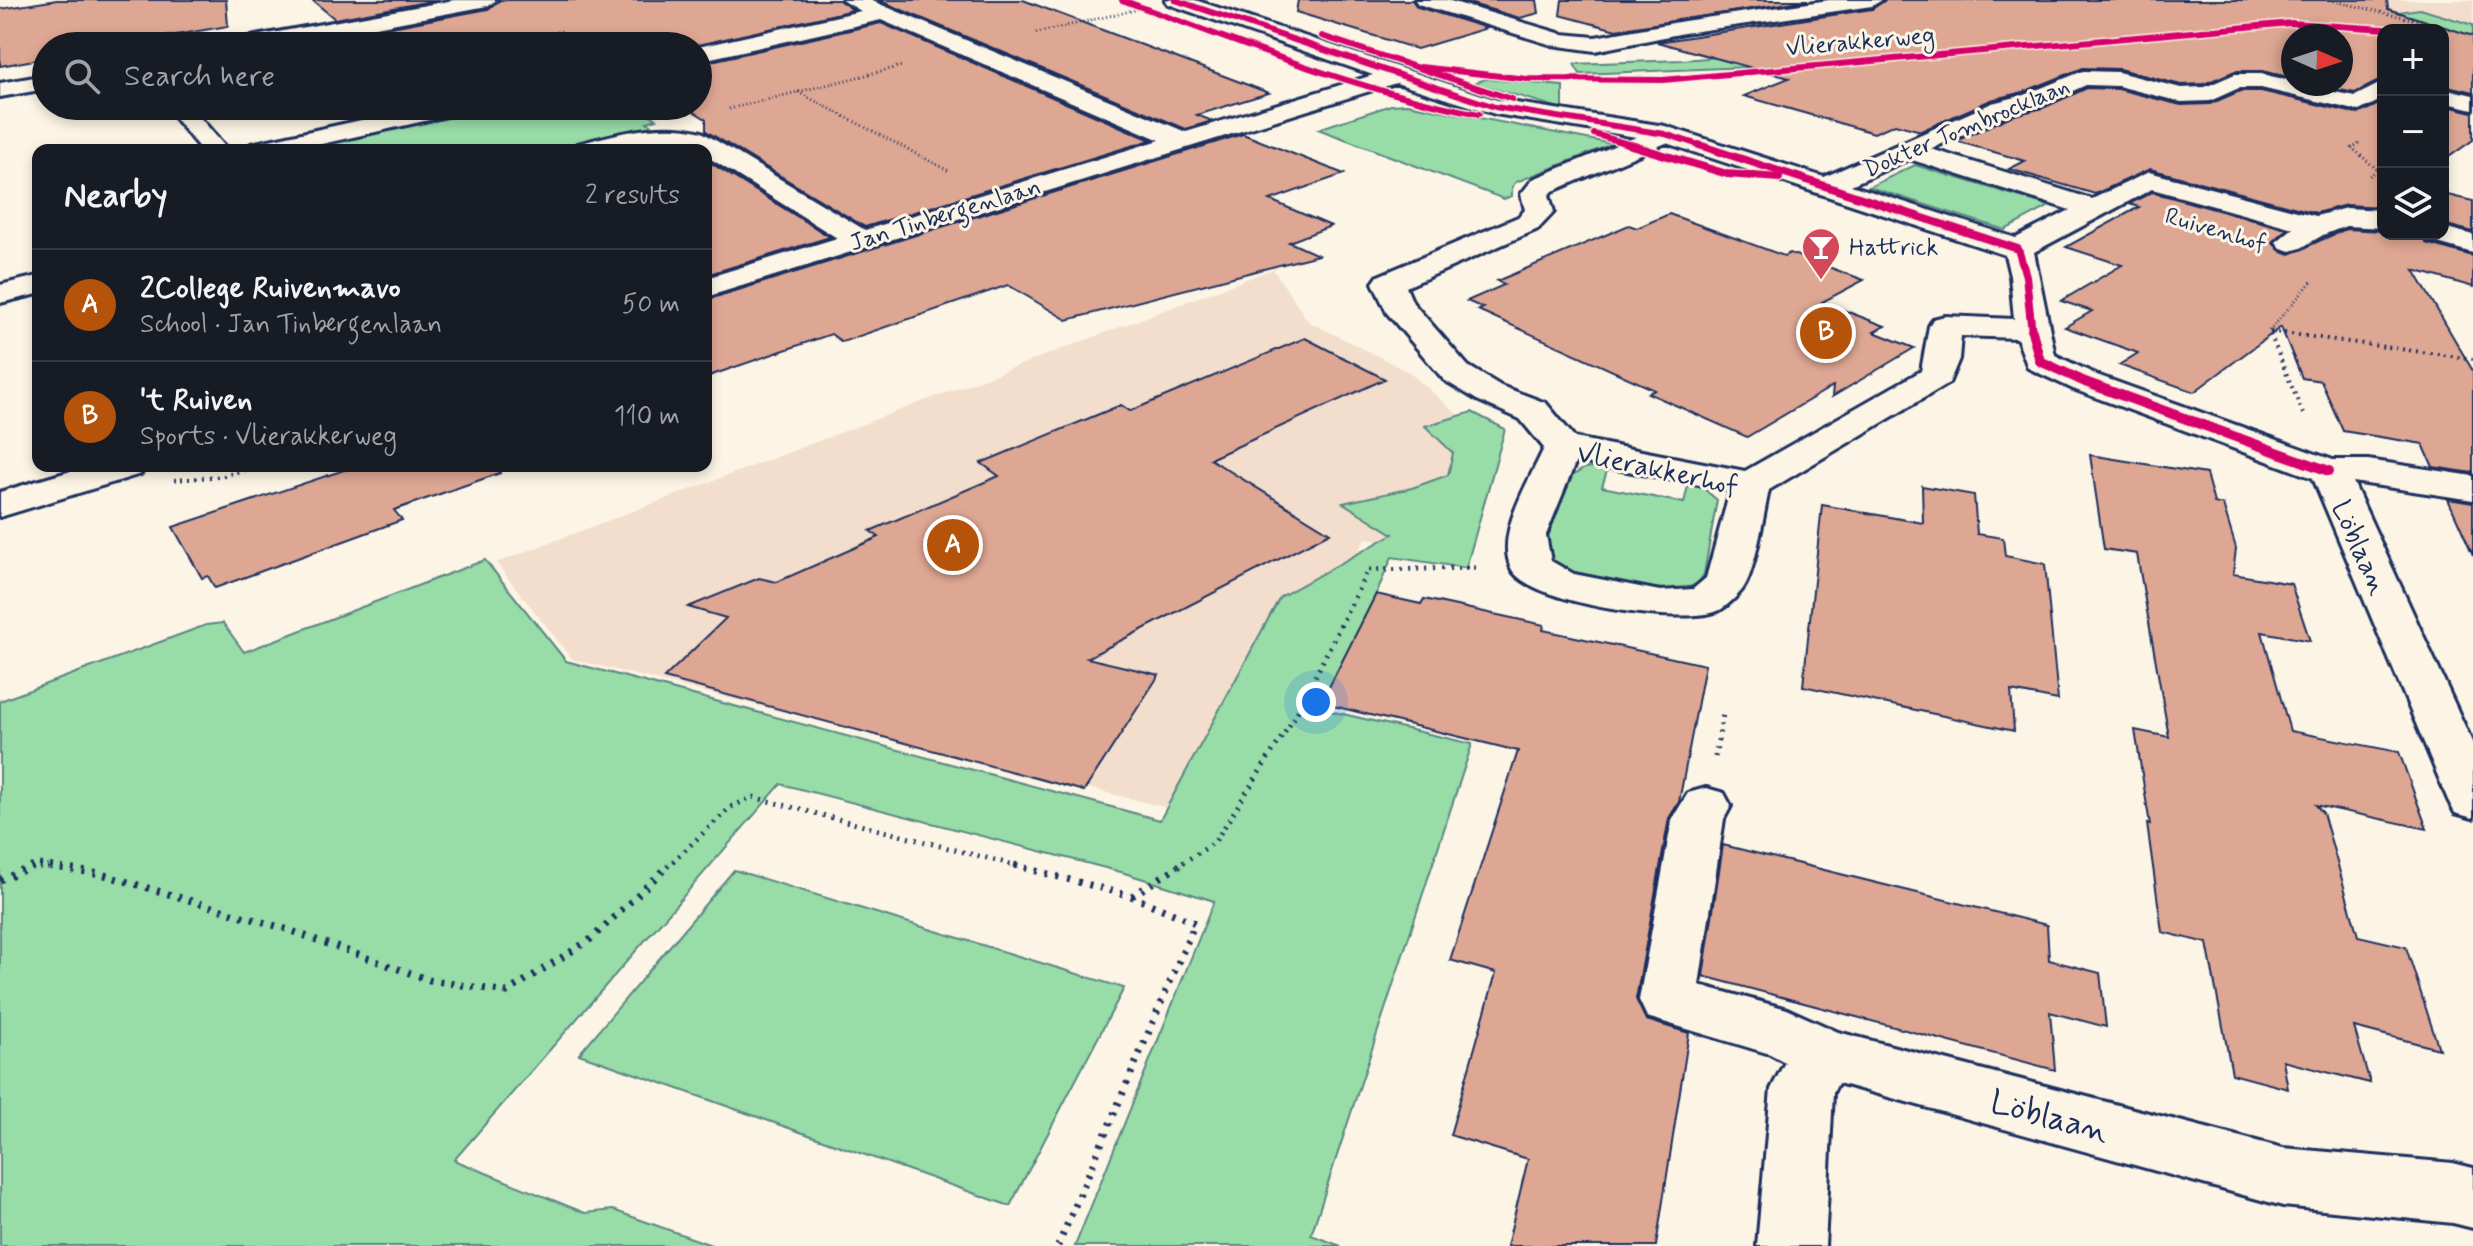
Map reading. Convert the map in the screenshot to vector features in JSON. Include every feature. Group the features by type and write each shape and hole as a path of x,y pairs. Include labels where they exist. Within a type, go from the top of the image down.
{"street":[{"path":"314,32 487,0"},
{"path":"852,0 1184,141"},
{"path":"1425,0 1560,40 1595,44 1684,27 1872,0"},
{"path":"1177,10 1212,12 1257,2"},
{"path":"1212,12 1495,107 1665,134 2018,249 2024,263 2030,329 2040,361 2085,382 2329,471"},
{"path":"712,51 883,13"},
{"name":"Jan Tinbergenlaan","path":"712,286 1396,76"},
{"name":"Dokter Tombrocklaan","path":"1827,186 2001,108 2033,100 2083,78 2099,76 2181,95 2210,94 2235,81 2261,81 2359,104 2377,93"},
{"path":"0,90 32,84"},
{"path":"2447,96 2473,102"},
{"path":"189,120 210,144"},
{"path":"287,144 396,120"},
{"path":"617,144 673,133 693,137 704,144"},
{"name":"Vlierakkerhof","path":"1563,447 1526,535 1531,567 1561,584 1660,604 1704,601 1726,583 1751,484 1563,447 1533,411 1489,393 1456,373 1398,306 1389,283 1528,223 1540,212 1535,194 1543,185 1665,134"},
{"path":"712,149 861,240"},
{"name":"Ruivenhof","path":"1907,150 2104,204 2155,212"},
{"name":"Ruivenhof","path":"2018,249 2149,180 2315,225"},
{"name":"Ruivenhof","path":"2275,246 2315,225 2361,214 2377,218"},
{"path":"2449,237 2473,244"},
{"path":"0,294 32,286"},
{"path":"1751,484 1937,376 1945,326 2030,329"},
{"name":"Löblaan","path":"2473,488 2368,471 2329,471 2473,800"},
{"path":"0,505 108,472"},
{"name":"Löblaan","path":"1706,806 1698,819 1668,1000 1787,1034 1824,1054 2283,1177 2453,1193 2473,1198"},
{"path":"1791,1246 1802,1089 1824,1054"}],"path":[{"path":"1122,0 1177,10 1212,12"},
{"path":"2330,0 2422,24"},
{"path":"557,32 562,31"},
{"path":"797,92 999,198"},
{"path":"2269,331 2316,276 2275,246"},
{"path":"2269,331 2473,359"},
{"path":"2269,331 2329,471"},
{"path":"1131,896 1214,843 1296,715 1368,570 1531,567"},
{"path":"0,880 37,865 101,874 286,929 429,980 507,992 591,939 731,807 753,797 1131,896 1195,923 1058,1246"}],"shaded area":[{"path":"2359,0 2473,0 2473,25 2420,9 2399,11"},
{"path":"1273,269 1308,321 1409,372 1488,441 1440,552 1366,538 1204,817 572,659 496,563"}],"green space":[{"path":"2420,9 2473,25 2473,39 2449,33 2449,24 2428,24 2424,20 2391,13"},
{"path":"1981,36 1966,49 1748,67 1580,74 1574,64 1682,60"},
{"path":"1486,79 1563,86 1563,109 1474,83"},
{"path":"1407,104 1613,144 1516,182 1512,187 1512,196 1504,199 1318,129 1391,105"},
{"path":"425,120 654,120 647,122 653,126 578,144 316,144"},
{"path":"1915,165 2050,206 2005,230 1869,187"},
{"path":"1472,412 1505,429 1466,568 1392,557 1326,710 1472,744 1311,1235 1341,1246 1075,1246 1214,901 1121,872 781,784 454,1160 585,1213 613,1210 714,1246 0,1246 0,701 206,625 223,623 244,652 485,560 566,661 1160,820 1280,597 1393,534 1343,503 1412,488 1448,475 1453,453 1425,426"},
{"path":"1585,468 1608,468 1602,487 1684,503 1689,481 1717,500 1704,574 1699,581 1689,587 1674,589 1638,586 1577,573 1552,562 1545,545 1569,478"},
{"path":"734,870 1124,988 1010,1206 579,1054"}],"building":[{"path":"57,0 226,0 228,26 193,32 32,32 32,60 0,66 0,9"},
{"path":"312,0 437,0 335,19"},
{"path":"500,0 839,0 853,10 712,42 712,32 365,32 488,9"},
{"path":"878,0 1023,0 1269,93 1197,115 1212,121 1186,129"},
{"path":"1298,0 1412,0 1417,7 1487,28 1417,49 1296,12"},
{"path":"1458,0 1537,0 1539,13 1520,18"},
{"path":"1562,0 1808,0 1616,30 1560,15"},
{"path":"1885,0 2387,0 2388,9 2435,24 2377,24 2377,82 2355,93 2353,24 2281,24 2281,75 2262,71 2235,71 2204,84 2181,85 2119,69 2083,68 2023,92 1991,100 1921,131 1895,124 1874,133 1744,96 1789,78 1657,42 1872,9"},
{"path":"881,23 1151,140 865,227 706,131 706,120 712,120 712,61"},
{"path":"2449,28 2473,36 2473,92 2449,86"},
{"path":"2087,88 2118,89 2181,105 2210,104 2240,91 2261,91 2358,114 2377,105 2377,207 2346,205 2316,213 2150,169 2095,194 2009,169 2025,161 1956,141 2011,116 2043,108"},
{"path":"2449,106 2473,112 2473,140 2449,157"},
{"path":"1243,134 1344,174 1270,200 1331,226 1289,242 1318,255 1067,320 1008,285 842,342 831,334 712,375 712,298"},
{"path":"712,164 830,237 712,273"},
{"path":"2152,192 2287,229 2273,242 2279,250 2290,254 2346,229 2377,231 2377,240 2424,240 2473,256 2473,287 2414,270 2473,371 2473,473 2433,467 2423,444 2343,431 2321,381 2302,378 2281,327 2194,392 2119,365 2138,353 2065,327 2092,311 2061,301 2122,265 2066,247 2139,207 2129,204"},
{"path":"2449,195 2473,201 2473,232 2449,226"},
{"path":"1669,214 1784,256 1790,253 1864,280 1822,302 1885,326 1874,332 1914,348 1832,397 1833,386 1747,437 1648,393 1655,390 1478,310 1483,308 1467,301 1504,285 1497,281 1629,225 1637,228"},
{"path":"1305,338 1385,379 1210,459 1330,533 1087,658 1159,675 1084,791 664,678 726,618 688,607 759,578 777,582 879,537 870,531 999,476 981,463 1121,405 1130,411"},
{"path":"2090,455 2206,474 2214,503 2223,505 2236,548 2233,574 2291,584 2310,641 2262,632 2290,731 2399,752 2427,829 2316,805 2323,813 2358,936 2406,947 2439,1049 2354,1027 2370,1083 2283,1061 2288,1089 2232,1074 2207,943 2162,932 2135,730 2169,737 2137,554 2104,549"},
{"path":"338,472 500,472 394,510 402,520 215,588 208,576 202,578 173,527"},
{"path":"1922,486 1974,495 1977,534 2003,538 2005,556 2045,564 2058,700 2011,691 2014,731 1803,686 1822,505 1923,523"},
{"path":"2448,499 2473,503 2473,555"},
{"path":"1376,594 1421,604 1424,599 1544,625 1543,630 1705,665 1679,802 1669,818 1636,999 1646,1020 1689,1033 1656,1246 1507,1246 1528,1159 1450,1135 1496,973 1450,960 1518,751 1321,703"},
{"path":"1723,845 2047,925 2049,960 2100,973 2106,1027 2050,1012 2055,1070 1703,976"}],"cycle path":[{"path":"1122,0 1343,80 1388,94 1479,114"},
{"path":"1175,0 1453,95 1495,107 1665,134 2018,249 2026,276 2032,333 2040,361 2085,382 2329,471"},
{"name":"Vlierakkerweg","path":"1420,67 1527,79 1663,80 2291,23 2377,28"},
{"path":"1322,36 1512,99"},
{"path":"1594,134 1727,174 1779,178"}],"place":[{"name":"Hattrick","path":"1821,281"},
{"name":"'t Ruiven","path":"1826,333"},
{"name":"2College Ruivenmavo","path":"953,545"}]}
